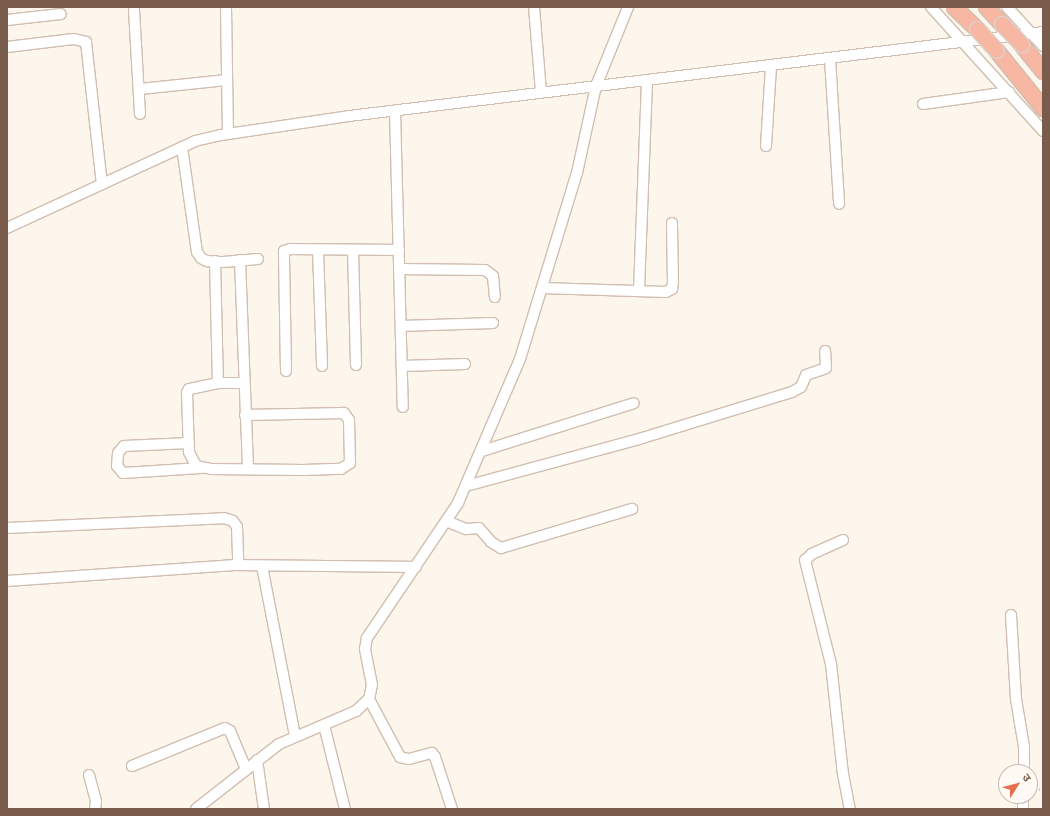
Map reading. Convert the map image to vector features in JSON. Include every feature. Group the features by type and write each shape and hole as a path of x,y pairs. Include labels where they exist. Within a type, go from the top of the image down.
{"highway":[{"path":"954,7 996,50 1043,108"},
{"path":"986,7 1021,44 1043,71"}],"street":[{"path":"226,7 228,133"},
{"path":"534,7 541,93"},
{"path":"196,809 257,760 295,736 356,711 369,699 372,685 365,649 366,638 446,521 466,486 482,451 520,359 577,173 596,86 628,7"},
{"path":"931,7 1009,92 1043,132"},
{"path":"1007,7 1038,33 1043,46"},
{"path":"134,10 140,89 140,114"},
{"path":"7,20 61,14"},
{"path":"7,228 182,147 228,133 395,110 1038,33"},
{"path":"7,47 74,39 86,42 102,184"},
{"path":"830,59 839,204"},
{"path":"766,146 770,66"},
{"path":"140,89 227,80"},
{"path":"639,290 647,80"},
{"path":"923,104 1009,92"},
{"path":"395,110 403,407"},
{"path":"182,147 197,252 207,261 258,259"},
{"path":"542,288 666,292 672,289 672,223"},
{"path":"286,371 282,258 284,251 290,249 399,250"},
{"path":"318,250 322,366"},
{"path":"353,250 356,365"},
{"path":"240,260 248,468"},
{"path":"215,261 218,383"},
{"path":"399,269 485,270 493,276 495,297"},
{"path":"401,326 493,323"},
{"path":"466,486 639,439 792,392 801,387 806,375 826,368 825,351"},
{"path":"402,366 465,364"},
{"path":"202,468 192,461 189,443 186,393 195,387 218,383 244,384"},
{"path":"482,451 634,404"},
{"path":"189,443 124,446 118,453 117,466 123,473 202,468 341,469 346,467 351,457 349,420 344,413 245,415"},
{"path":"446,521 466,528 479,528 491,542 501,548 632,509"},
{"path":"7,528 224,518 233,521 237,527 238,565"},
{"path":"843,540 812,554 805,560 831,664 850,809"},
{"path":"7,581 238,565 416,567"},
{"path":"262,566 295,736"},
{"path":"1011,615 1016,699 1024,747 1024,764"},
{"path":"369,699 400,757 409,759 432,753 435,757 452,809"},
{"path":"324,725 345,809"},
{"path":"132,766 225,728 230,731 246,768"},
{"path":"257,760 264,809"},
{"path":"89,775 96,801 95,809"}]}
